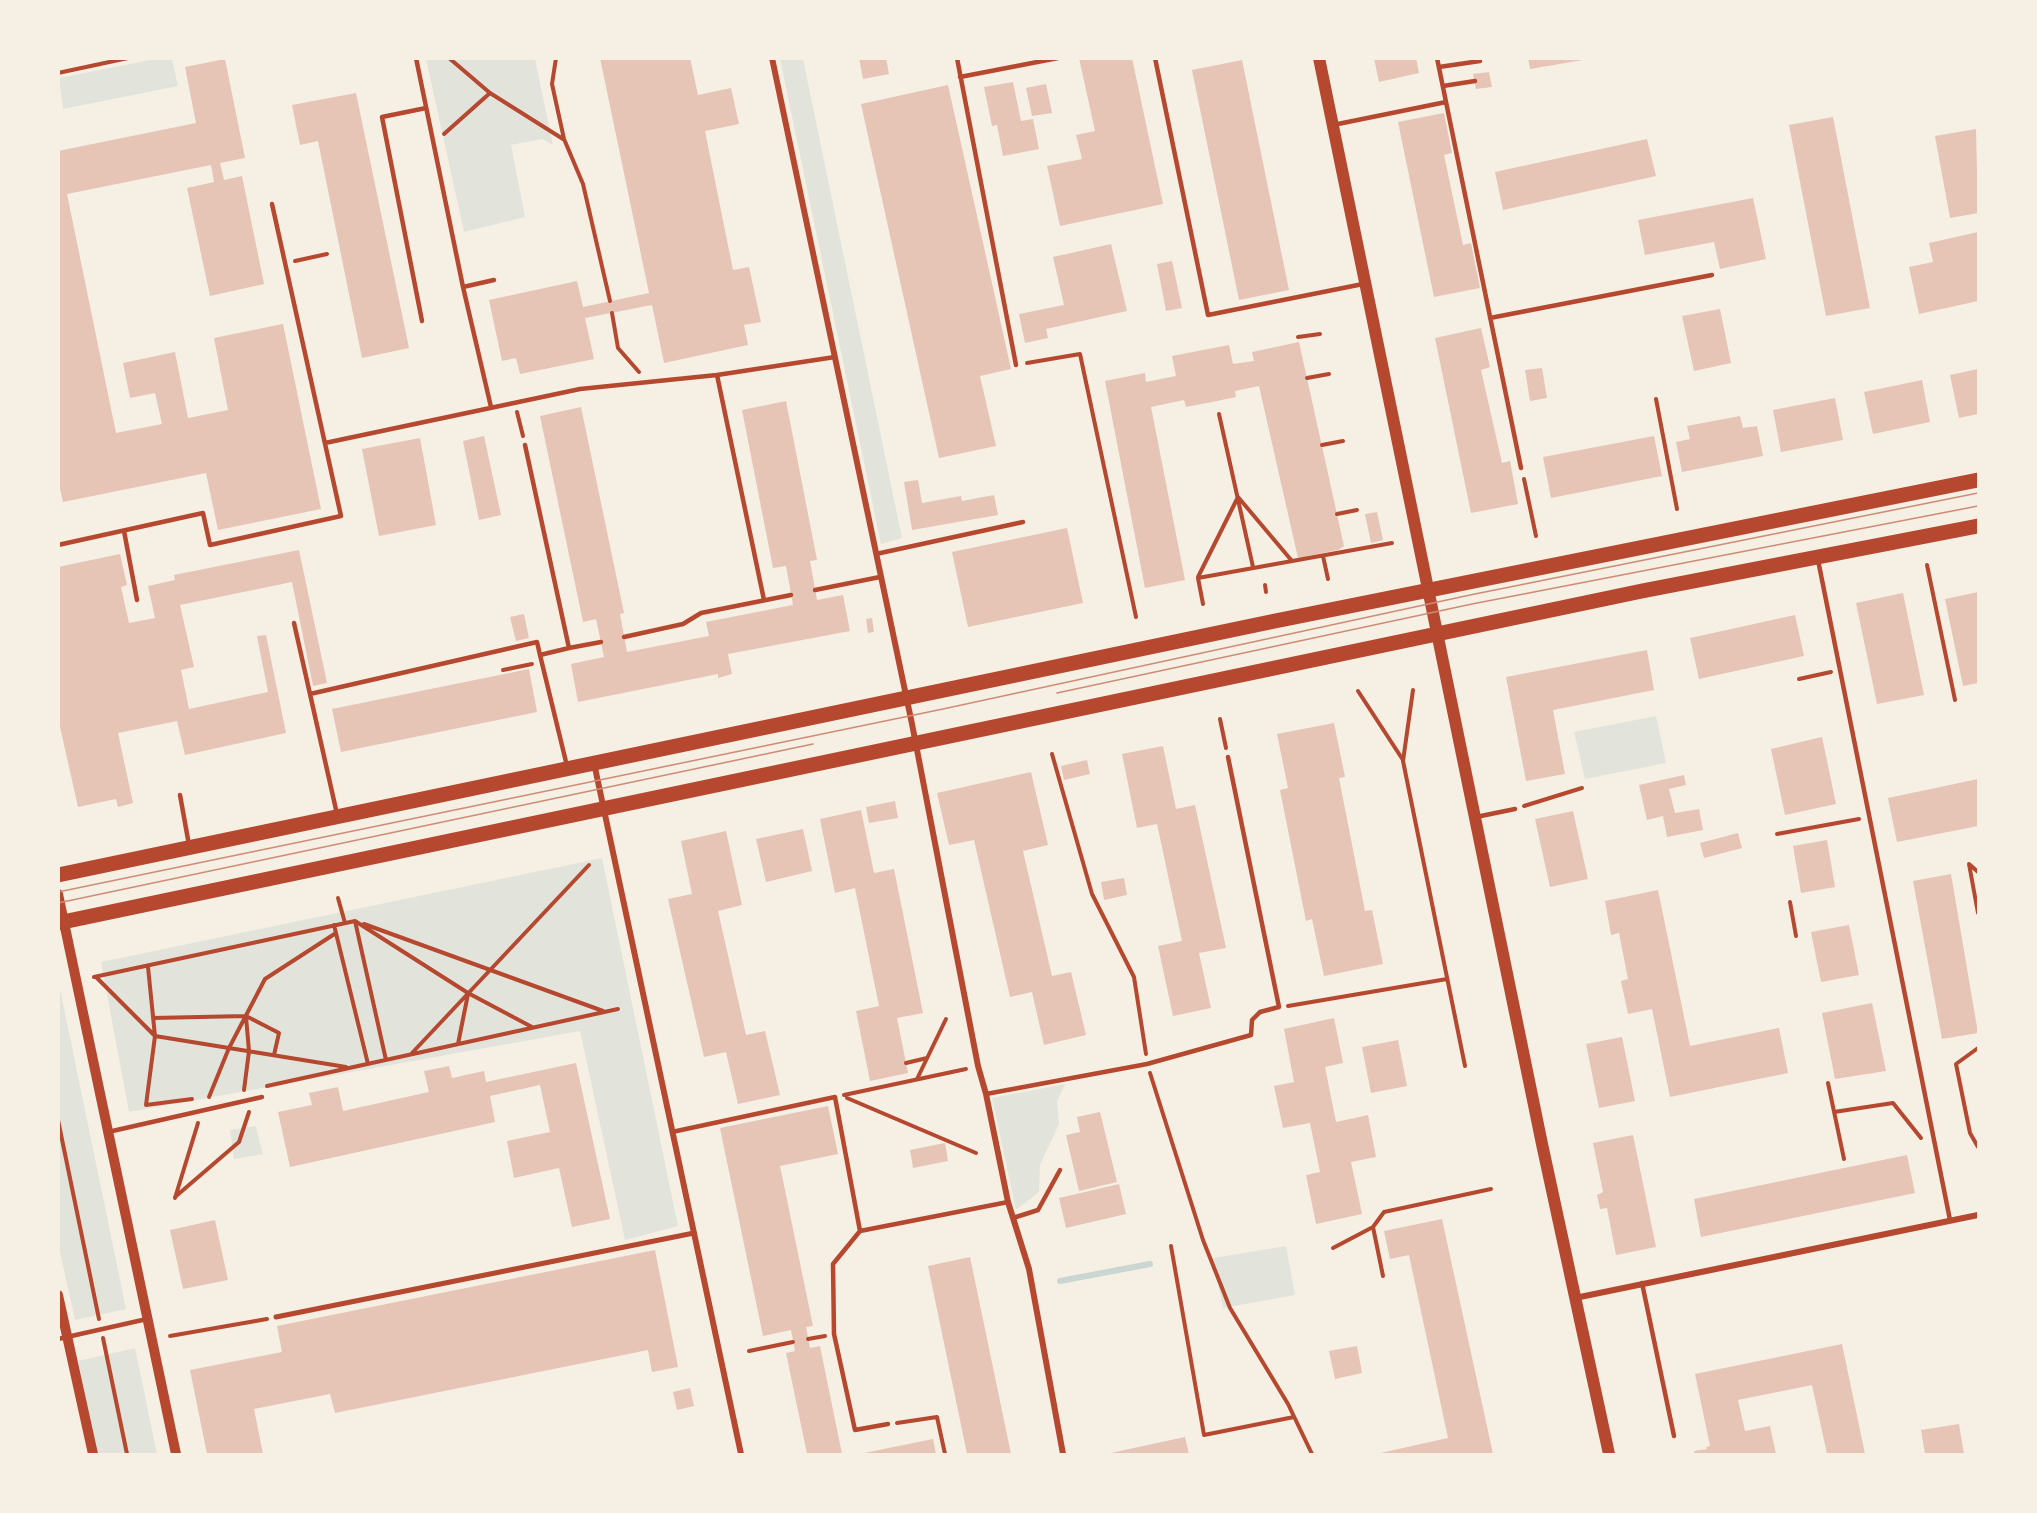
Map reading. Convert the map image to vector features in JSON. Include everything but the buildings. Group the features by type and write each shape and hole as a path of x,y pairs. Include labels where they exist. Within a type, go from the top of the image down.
{"main road":[{"path":"1319,58 1609,1455"},
{"path":"58,875 1428,590 1978,480"},
{"path":"61,922 1438,634 1978,526"}],"street":[{"path":"772,58 915,743 978,1066 1008,1202 1029,1269 1063,1455"},
{"path":"594,763 741,1455"},
{"path":"58,894 61,922 177,1455"},
{"path":"1575,1298 1978,1215"},
{"path":"276,1317 694,1233"},
{"path":"58,1295 63,1338 93,1455"}],"lane":[{"path":"416,58 463,287 491,407"},
{"path":"957,58 1016,365"},
{"path":"960,77 1058,58"},
{"path":"1155,58 1208,315 1365,284"},
{"path":"1437,58 1521,468"},
{"path":"1439,67 1480,61"},
{"path":"1443,86 1475,81"},
{"path":"1333,125 1446,102"},
{"path":"422,321 382,117 426,108"},
{"path":"58,545 203,513 210,545 341,516 272,204"},
{"path":"1490,318 1712,274"},
{"path":"463,287 494,279"},
{"path":"325,442 580,389 717,375 835,357"},
{"path":"717,375 764,600"},
{"path":"525,445 569,648"},
{"path":"876,554 1023,522"},
{"path":"124,531 137,600"},
{"path":"1818,558 1950,1220"},
{"path":"815,590 880,577"},
{"path":"624,637 682,624 701,613 791,595"},
{"path":"294,623 338,817"},
{"path":"310,694 537,642 567,769"},
{"path":"540,655 601,642"},
{"path":"986,1094 1147,1064 1251,1035 1252,1020 1260,1012 1279,1007 1228,758"},
{"path":"180,795 189,848"},
{"path":"1475,817 1515,808"},
{"path":"108,1132 262,1097"},
{"path":"672,1132 835,1097 860,1231"},
{"path":"1013,1218 1038,1210 1059,1170"},
{"path":"888,1424 855,1430 834,1334 833,1264 860,1231 1008,1202"},
{"path":"1642,1284 1674,1436"},
{"path":"63,1338 148,1319"}],"path":[{"path":"58,73 128,58"},
{"path":"449,58 490,93 564,139"},
{"path":"556,58 552,84 564,139 584,184 610,301"},
{"path":"434,143 490,93"},
{"path":"285,264 327,254"},
{"path":"612,313 618,348 647,382"},
{"path":"1298,338 1320,334"},
{"path":"1016,365 1080,354 1136,617"},
{"path":"1307,378 1329,374"},
{"path":"1656,399 1677,509"},
{"path":"514,402 525,445"},
{"path":"1219,414 1253,567"},
{"path":"1322,445 1343,441"},
{"path":"1521,468 1536,536"},
{"path":"1238,497 1292,561"},
{"path":"1203,604 1198,578 1238,497"},
{"path":"1337,514 1357,510"},
{"path":"1198,578 1392,543"},
{"path":"1323,556 1328,579"},
{"path":"1927,565 1954,700"},
{"path":"1262,566 1263,572"},
{"path":"1265,585 1266,592"},
{"path":"503,670 542,662"},
{"path":"1799,679 1841,669"},
{"path":"1413,690 1403,761 1465,1066"},
{"path":"1358,691 1403,761"},
{"path":"1220,719 1228,758"},
{"path":"1052,753 1092,894 1134,978 1147,1064 1203,1240 1230,1308 1294,1417 1312,1455"},
{"path":"1515,808 1582,788"},
{"path":"1777,834 1871,816"},
{"path":"1978,872 1969,864 1978,913"},
{"path":"411,1054 588,866"},
{"path":"338,898 345,923"},
{"path":"1790,902 1796,936"},
{"path":"355,921 468,993 532,1028"},
{"path":"355,921 386,1060"},
{"path":"350,1068 154,1036 95,977 355,921 605,1012"},
{"path":"334,925 368,1064"},
{"path":"258,1088 239,1142 175,1197 202,1111 229,1048 265,979 336,933"},
{"path":"148,967 154,1036 146,1105 220,1095"},
{"path":"1279,1007 1447,980"},
{"path":"458,1044 468,993"},
{"path":"246,1016 249,1051 243,1091 618,1009"},
{"path":"153,1018 246,1016 279,1033 274,1055"},
{"path":"916,1079 946,1019"},
{"path":"1978,1048 1956,1064 1970,1133 1978,1148"},
{"path":"906,1063 927,1058"},
{"path":"976,1153 840,1095 978,1066"},
{"path":"1828,1083 1844,1159"},
{"path":"1834,1112 1893,1103 1924,1141"},
{"path":"58,1120 127,1455"},
{"path":"1333,1248 1373,1227 1384,1212 1491,1189"},
{"path":"1373,1227 1383,1276"},
{"path":"1171,1246 1204,1435 1294,1417"},
{"path":"170,1336 276,1317"},
{"path":"749,1351 793,1342"},
{"path":"888,1424 937,1417 945,1455"}],"shaded area":[{"path":"155,59 172,59 178,86 63,109 59,78"},
{"path":"426,59 535,59 553,145 542,139 511,145 525,217 464,232"},
{"path":"780,59 803,59 902,538 881,544"},
{"path":"1656,716 1666,763 1585,779 1574,732"},
{"path":"602,858 678,1226 625,1240 580,1031 129,1112 101,962"},
{"path":"58,979 126,1309 75,1320 58,1243"},
{"path":"1065,1084 1057,1101 1059,1124 1040,1165 1039,1192 1016,1210 992,1098"},
{"path":"256,1126 263,1154 234,1159 230,1130"},
{"path":"1286,1246 1295,1295 1223,1308 1213,1258"},
{"path":"135,1348 157,1454 97,1454 78,1361"}],"waterway":[{"path":"1060,1281 1150,1264"}],"tram line":[{"path":"58,892 943,709 1470,595 1978,493"},
{"path":"1057,693 1472,604 1978,506"},
{"path":"58,903 813,744"}]}
